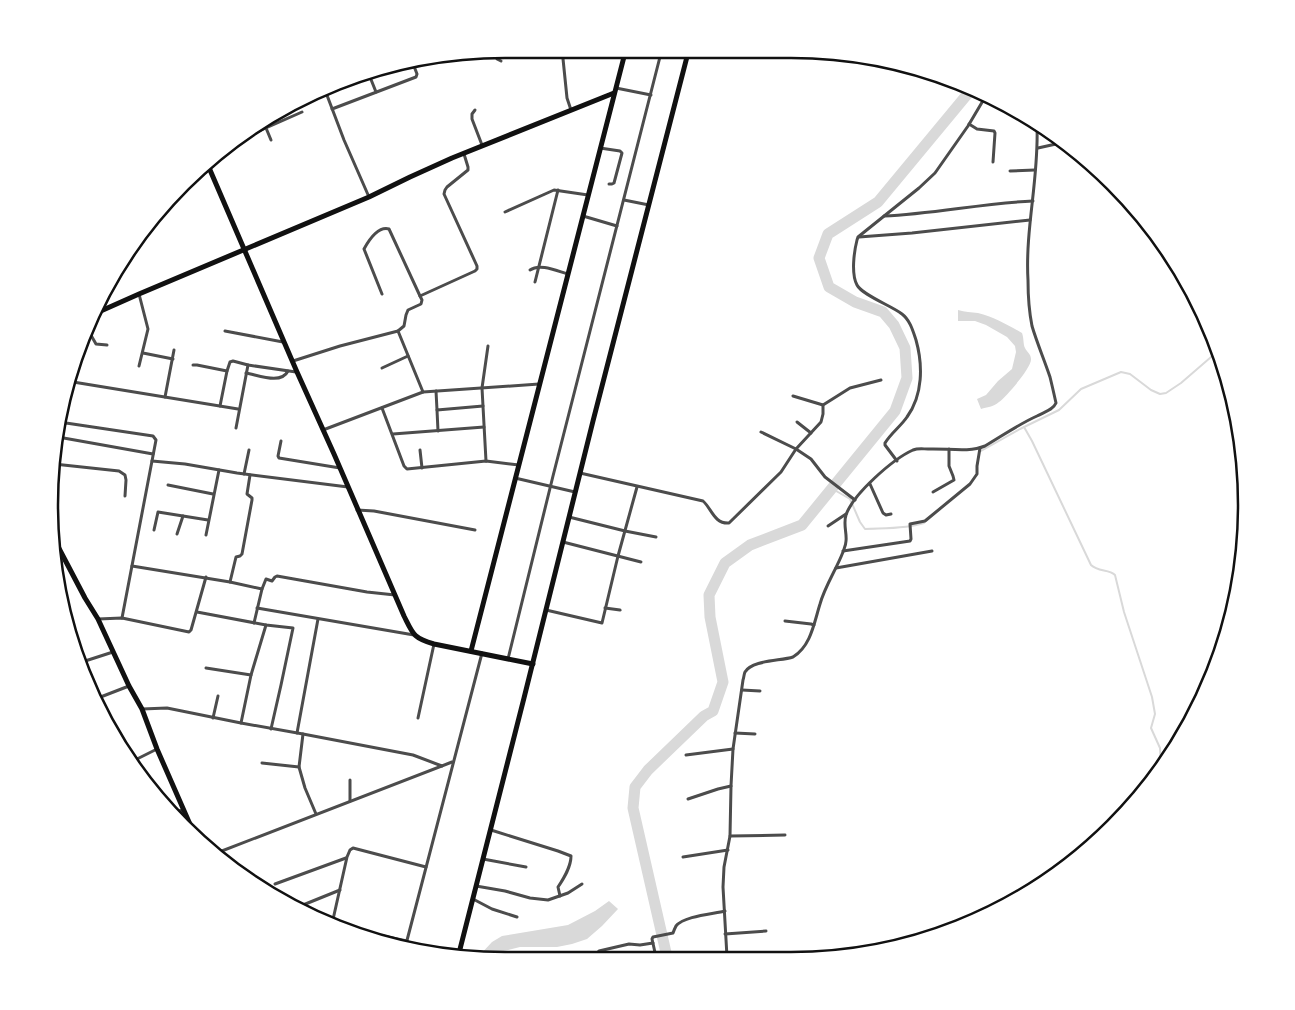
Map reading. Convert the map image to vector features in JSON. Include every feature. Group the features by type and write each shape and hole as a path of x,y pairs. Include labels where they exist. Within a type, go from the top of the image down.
{"main road":[{"path":"472,651 624,58"},
{"path":"460,950 533,664 562,542 687,58"},
{"path":"103,310 615,90"},
{"path":"210,169 357,510 414,635 434,644 533,664"},
{"path":"60,550 98,619 130,686 147,708 158,749 185,817"}],"street":[{"path":"497,58 501,61"},
{"path":"563,58 570,110"},
{"path":"508,659 550,486 660,58"},
{"path":"332,109 416,77 414,67"},
{"path":"371,78 376,92"},
{"path":"615,90 651,94"},
{"path":"327,95 369,197"},
{"path":"897,460 885,443 908,417 912,408 921,377 920,354 914,333 906,318 901,313 863,291 857,284 854,262 858,237 935,173 969,124 982,101"},
{"path":"476,110 472,114 472,120 482,146"},
{"path":"255,133 302,112"},
{"path":"969,124 977,129 994,131 993,162"},
{"path":"266,128 272,140"},
{"path":"727,952 723,887 724,867 730,836 730,786 733,749 746,671 751,666 767,661 793,657 807,642 820,603 843,551 846,540 844,521 846,514 855,500 880,473 916,449 980,448 1024,422 1052,409 1056,405 1050,377 1040,354 1032,324 1027,267 1038,148 1037,132"},
{"path":"1038,148 1054,144"},
{"path":"600,148 620,151 622,154 614,183 609,184"},
{"path":"420,296 477,269 444,194 447,187 468,170 464,154"},
{"path":"1010,171 1035,170"},
{"path":"505,212 551,191 558,190 588,195"},
{"path":"535,282 558,190"},
{"path":"624,200 649,205"},
{"path":"884,216 1033,201"},
{"path":"583,216 618,226 616,226"},
{"path":"858,237 912,234 1030,220"},
{"path":"292,361 398,331 404,326 408,310 422,302 390,229 387,228 379,230 364,249 382,294"},
{"path":"530,270 539,267 568,274"},
{"path":"139,294 148,329 139,366"},
{"path":"226,331 284,342"},
{"path":"398,331 423,392"},
{"path":"91,336 96,344 107,345"},
{"path":"486,461 482,388 488,346"},
{"path":"165,397 174,350"},
{"path":"143,352 173,358"},
{"path":"382,368 408,356"},
{"path":"220,406 227,371 231,361 297,372"},
{"path":"193,365 197,364 227,371"},
{"path":"236,428 248,365"},
{"path":"246,373 278,379 286,375 288,371"},
{"path":"793,396 823,404 850,388 882,380"},
{"path":"75,382 238,410"},
{"path":"323,430 423,392 540,384"},
{"path":"436,391 438,431"},
{"path":"580,473 703,501 708,505 714,517 727,523 733,520 781,472 796,449 821,422 823,404"},
{"path":"437,410 483,406"},
{"path":"382,408 406,468 486,461 519,466"},
{"path":"797,422 811,433"},
{"path":"65,424 154,436 156,440 122,618"},
{"path":"392,434 484,427"},
{"path":"761,432 796,449 811,459 826,477 855,500"},
{"path":"63,437 153,454"},
{"path":"281,441 279,458 340,468"},
{"path":"843,551 910,542 910,524 925,521 970,484 977,474 980,448"},
{"path":"933,492 954,480 949,466 949,449"},
{"path":"244,474 248,450"},
{"path":"420,450 422,468"},
{"path":"152,461 348,487"},
{"path":"59,465 119,471 125,475 125,496"},
{"path":"206,534 219,470"},
{"path":"230,582 236,557 241,555 244,544 252,500 247,494 250,475"},
{"path":"515,478 575,492"},
{"path":"870,484 883,513 886,515 891,514"},
{"path":"168,485 214,494"},
{"path":"546,610 601,624 637,487"},
{"path":"357,510 374,511 475,530"},
{"path":"154,530 158,512 208,520"},
{"path":"828,526 846,514"},
{"path":"177,534 183,516"},
{"path":"569,516 656,537"},
{"path":"562,542 641,562"},
{"path":"836,568 932,551"},
{"path":"132,566 262,589"},
{"path":"254,623 266,579 272,581 276,576 395,595"},
{"path":"98,619 122,618 187,632 191,630 206,578"},
{"path":"257,608 414,635"},
{"path":"605,608 620,610"},
{"path":"196,612 293,628 271,728"},
{"path":"297,733 318,619"},
{"path":"785,621 814,625"},
{"path":"240,723 251,675 266,625"},
{"path":"418,718 434,644"},
{"path":"86,661 113,652"},
{"path":"391,938 407,941 482,653"},
{"path":"206,668 251,675"},
{"path":"101,697 130,686"},
{"path":"742,690 760,691"},
{"path":"213,718 218,696"},
{"path":"147,708 167,708 413,755 442,766"},
{"path":"735,732 755,734"},
{"path":"303,734 299,767 305,788 316,814"},
{"path":"137,759 158,749"},
{"path":"686,755 733,749"},
{"path":"222,851 453,762"},
{"path":"262,763 299,767"},
{"path":"350,780 350,801"},
{"path":"688,799 730,786"},
{"path":"491,830 571,856 571,862 558,888 560,896"},
{"path":"730,836 785,835"},
{"path":"335,918 347,857 349,851 353,848 426,867"},
{"path":"683,857 728,850"},
{"path":"276,884 347,857"},
{"path":"483,859 526,867"},
{"path":"476,886 548,900 568,893 582,884"},
{"path":"304,905 340,890"},
{"path":"473,900 492,909 517,917"},
{"path":"655,952 652,938 673,933 679,923 686,920 724,911"},
{"path":"725,934 766,931"},
{"path":"598,952 629,944 652,942"}],"shaded area":[{"path":"958,310 990,317 1022,333 1024,346 1031,359 1030,363 1018,382 997,404 992,406 981,409 977,399 986,395 1012,369 1016,352 1015,346 1007,337 986,325 975,321 958,321"},
{"path":"609,901 618,909 587,939 557,947 520,947 501,952 483,952 492,942 502,936 568,925 595,911"}],"waterway":[{"path":"666,952 633,808 635,787 648,770 704,716 713,711 723,682 710,617 709,595 725,563 750,545 802,525 895,411 907,378 905,348 894,325 883,312 855,302 829,287 819,258 828,234 878,202 967,95"},
{"path":"981,451 1059,410 1081,389 1121,372 1130,374 1151,390 1160,394 1166,393 1181,383 1212,356"},
{"path":"1024,427 1091,565 1115,575 1124,612 1152,697 1155,714 1151,728 1160,748 1160,756"},
{"path":"831,488 850,499 865,529 903,527 924,523"}]}
